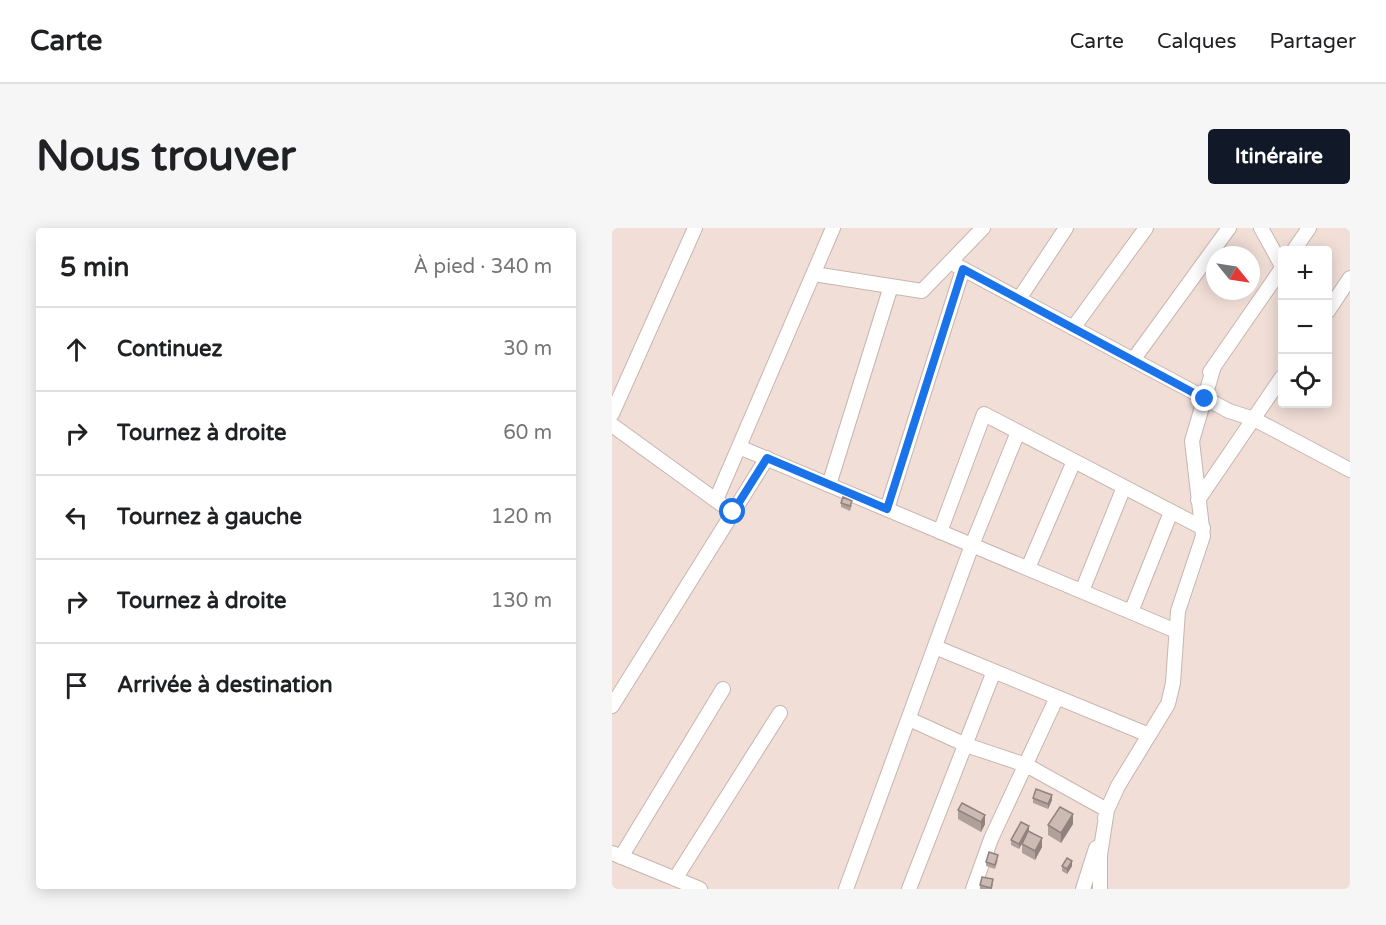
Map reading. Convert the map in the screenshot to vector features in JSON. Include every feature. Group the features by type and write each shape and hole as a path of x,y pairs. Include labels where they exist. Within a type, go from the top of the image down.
{"street":[{"path":"612,414 695,228"},
{"path":"716,500 833,228"},
{"path":"814,274 922,291 982,228"},
{"path":"1019,299 1066,228"},
{"path":"1072,328 1146,228"},
{"path":"1132,360 1229,228"},
{"path":"1261,228 1278,260"},
{"path":"1297,246 1309,228"},
{"path":"950,262 1200,396 1229,411 1254,419 1350,470"},
{"path":"887,509 963,269"},
{"path":"1083,889 1107,810 1118,786 1168,704 1173,682 1178,611 1203,536 1192,441 1200,396 1214,366 1278,273"},
{"path":"1332,305 1350,278"},
{"path":"829,485 891,286"},
{"path":"1198,500 1278,383"},
{"path":"940,532 984,414 1203,528"},
{"path":"612,425 733,512"},
{"path":"846,889 972,545 1018,432"},
{"path":"739,447 1176,631"},
{"path":"612,706 767,458"},
{"path":"1028,568 1074,461"},
{"path":"1082,591 1124,487"},
{"path":"1131,612 1172,512"},
{"path":"935,647 1149,735"},
{"path":"909,889 994,671"},
{"path":"700,889 616,855 723,689"},
{"path":"973,889 991,839 1057,697"},
{"path":"675,879 780,713"},
{"path":"909,719 966,745 1026,765 1107,810"},
{"path":"1100,889 1101,855 1107,810"}],"building":[{"path":"843,497 852,501 850,506 841,503"},
{"path":"1036,789 1052,795 1048,804 1033,798"},
{"path":"962,803 985,815 981,822 958,810"},
{"path":"1060,807 1073,814 1061,833 1048,825"},
{"path":"1021,822 1029,826 1019,844 1011,840"},
{"path":"1028,831 1042,838 1035,851 1022,844"},
{"path":"989,852 998,855 995,865 986,862"},
{"path":"1067,858 1072,861 1067,869 1062,866"},
{"path":"982,877 993,879 991,888 980,885"}],"route":[{"path":"733,512 767,458 887,509 963,269 1205,399"}]}
